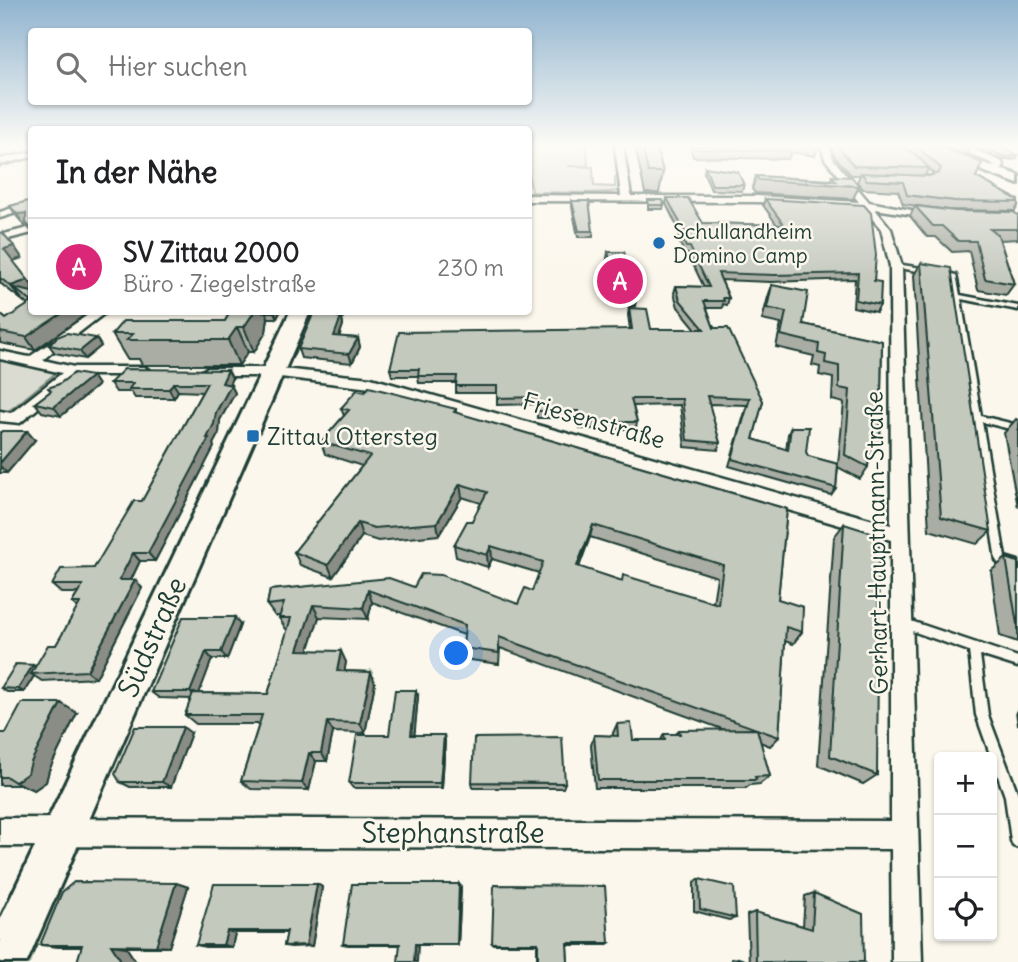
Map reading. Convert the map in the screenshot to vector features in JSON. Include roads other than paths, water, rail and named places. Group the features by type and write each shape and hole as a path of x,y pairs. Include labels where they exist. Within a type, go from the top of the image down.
{"main road":[{"name":"Südstraße","path":"4,962 299,315"}],"street":[{"path":"625,191 626,197"},
{"name":"Gerhart-Hauptmann-Straße","path":"860,191 886,229 896,266 907,962"},
{"path":"532,198 691,197 869,205 949,216"},
{"path":"16,234 0,215 28,206"},
{"path":"0,238 28,231"},
{"path":"31,362 96,315"},
{"path":"0,355 74,371 153,371"},
{"path":"0,432 7,418 74,371"},
{"name":"Friesenstraße","path":"193,372 271,372 371,383 899,535"},
{"name":"Stephanstraße","path":"0,832 905,835"}],"lane":[{"path":"896,266 954,276 1001,560 1018,565"},
{"path":"957,296 1018,307"},
{"path":"978,418 1018,428"},
{"path":"900,622 1018,662"},
{"path":"974,647 982,715 1012,796 1018,841"}],"place":[{"name":"Schullandheim Domino Camp","path":"659,243"},
{"name":"SV Zittau 2000","path":"620,281"},
{"name":"Zittau Ottersteg","path":"253,436"}]}
